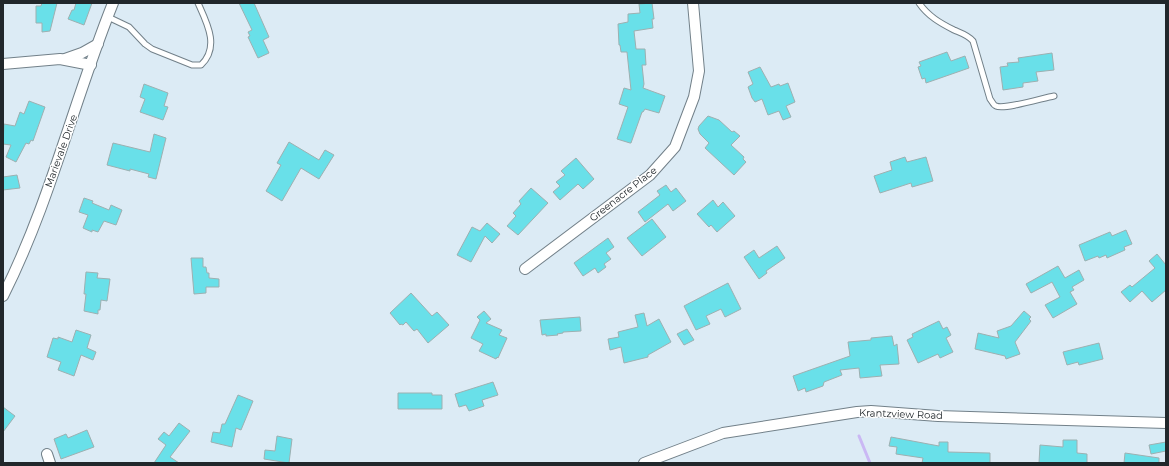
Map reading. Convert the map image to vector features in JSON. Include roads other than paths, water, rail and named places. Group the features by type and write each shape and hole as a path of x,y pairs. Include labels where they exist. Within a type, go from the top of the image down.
{"street":[{"name":"Marievale Drive","path":"3,296 31,234 113,3"},
{"name":"Greenacre Place","path":"525,269 650,175 675,147 694,97 699,72 693,3"},
{"path":"65,60 98,44"},
{"path":"3,64 49,59 65,60 91,65"},
{"name":"Krantzview Road","path":"644,463 723,433 857,412 871,411 938,416 1166,423"}],"lane":[{"path":"108,17 129,27 145,44 152,49 192,65 201,65 206,60 209,53 210,39 209,29 198,3"},
{"path":"919,3 930,16 973,41 990,99 996,106 1001,108 1054,96"}],"waterway":[{"path":"859,436 870,463"}]}
